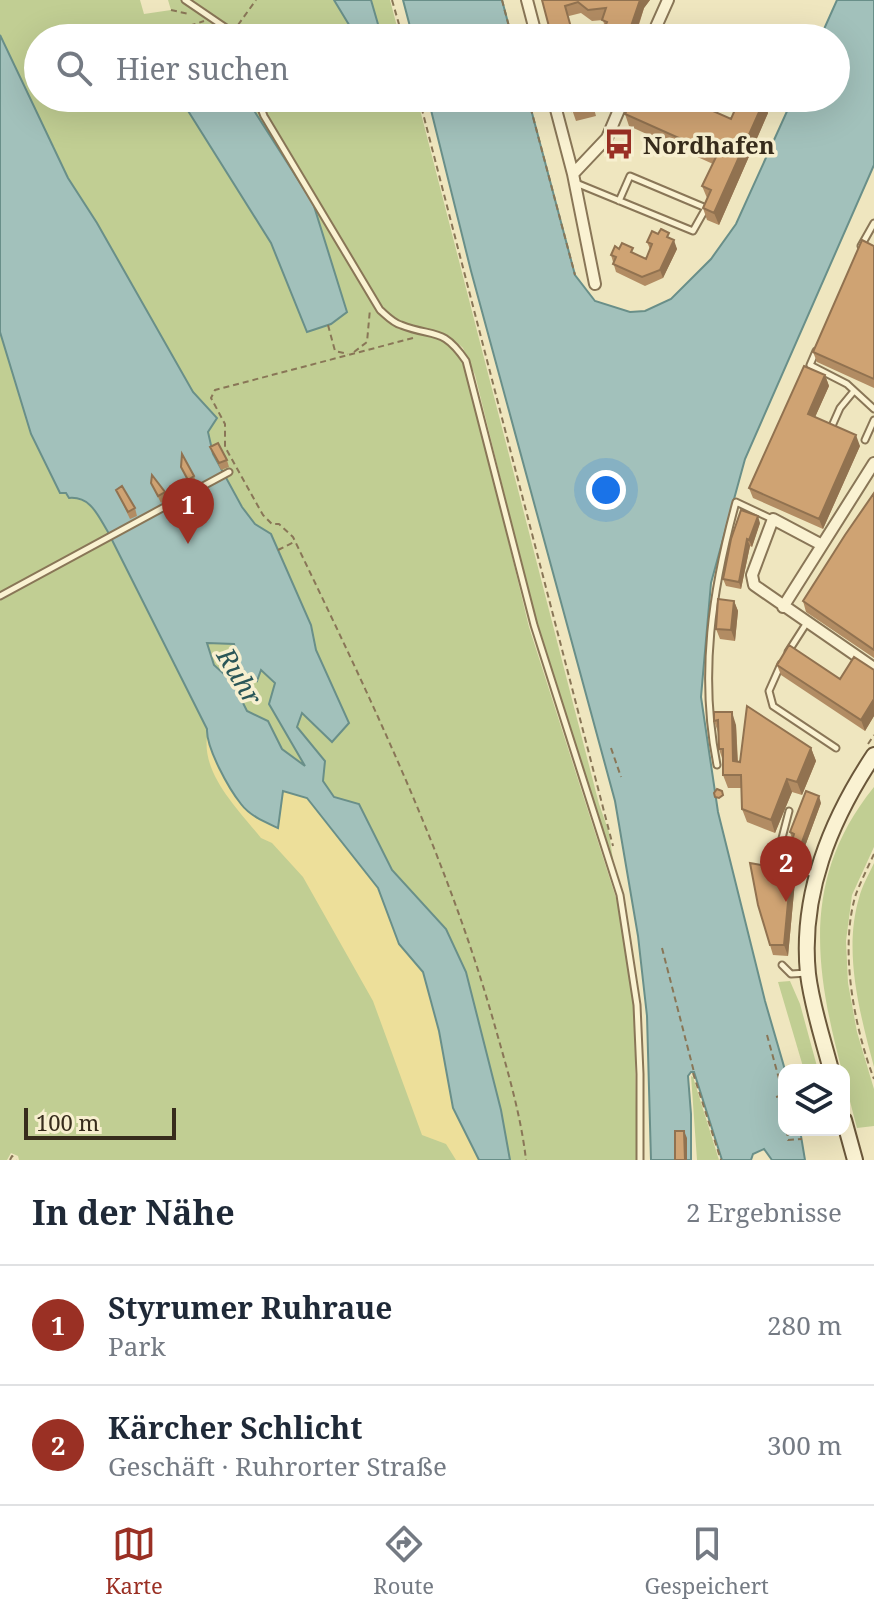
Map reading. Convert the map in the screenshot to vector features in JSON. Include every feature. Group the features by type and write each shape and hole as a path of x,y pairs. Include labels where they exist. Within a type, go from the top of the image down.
{"main road":[{"path":"830,1064 808,973 808,936 816,875 825,843 841,808 874,755"},
{"path":"848,1136 855,1160"}],"street":[{"path":"527,0 533,24"},
{"path":"657,24 668,0"},
{"path":"557,112 574,178 595,284"},
{"path":"574,178 607,138 618,112"},
{"path":"783,607 874,463"},
{"path":"822,545 773,519 752,580 758,590 874,668"}],"lane":[{"path":"185,0 220,24"},
{"path":"262,112 380,310 399,325 436,332 453,342 466,361 534,625 620,895 637,1005 640,1160"},
{"path":"574,178 619,201 693,231 706,208 630,176 619,201"},
{"path":"858,254 874,223"},
{"path":"822,337 810,365 847,384 874,409"},
{"path":"832,426 840,408 854,391"},
{"path":"865,440 874,420"},
{"path":"0,596 229,472"},
{"path":"717,765 708,707 707,667 714,597 724,546 736,502 773,519"},
{"path":"807,623 775,674 769,699 773,706 836,748"},
{"path":"789,811 781,842 784,863 790,868 816,875"},
{"path":"782,965 791,974 808,973"}],"path":[{"path":"241,24 256,0"},
{"path":"392,0 399,24"},
{"path":"502,0 508,24"},
{"path":"196,24 213,19"},
{"path":"423,112 613,848"},
{"path":"532,112 575,275"},
{"path":"328,325 335,351 350,354 367,342 372,296"},
{"path":"414,338 215,390 211,398 225,424 225,447 263,515 272,524 279,524 295,542 349,651 456,903 488,999 509,1076 526,1160"},
{"path":"278,550 295,542"},
{"path":"611,748 621,777"},
{"path":"874,854 856,895 849,941 851,982 860,1031 874,1079"},
{"path":"662,948 694,1072 721,1160"},
{"path":"767,1035 778,1075"},
{"path":"774,1061 782,1059"},
{"path":"788,1136 788,1140 802,1139"},
{"path":"10,1160 12,1156 16,1160"}],"green space":[{"path":"0,0 140,0 144,14 171,10 168,0 334,0 349,24 24,24 24,112 189,112 271,243 307,332 347,312 313,203 255,112 421,112 599,804 609,832 614,867 537,626 475,375 463,348 454,340 472,390 529,627 617,901 634,1004 637,1160 19,1160 11,1153 7,1160 0,1160"},
{"path":"371,0 390,0 396,24 378,24"},
{"path":"874,787 874,847 852,895 846,941 848,983 857,1032 874,1089 874,1126 857,1128 850,1101 850,1064 840,1064 825,996 820,953 821,911 829,870 846,828"},
{"path":"874,863 874,1067 855,983 853,940 859,898"},
{"path":"790,981 800,1004 816,1064 802,1064 778,982"},
{"path":"693,1077 719,1160 697,1160"}],"sand":[{"path":"207,737 241,805 257,819 283,790 307,798 378,888 399,944 423,972 439,1031 453,1108 479,1160 456,1160 446,1144 422,1135 373,1001 303,877 272,843 261,838 224,791 210,765"}],"water":[{"path":"334,0 371,0 378,24 349,24"},
{"path":"403,0 502,0 508,24 409,24"},
{"path":"837,0 874,0 874,165 745,459 711,583 701,697 718,812 783,1064 778,1064 778,1136 801,1136 805,1160 772,1160 764,1149 753,1154 751,1160 722,1160 694,1072 691,1072 688,1076 691,1160 651,1160 647,1016 638,936 615,801 471,271 431,112 532,112 575,275 595,301 630,312 645,311 671,299 711,259 736,224 787,112 850,112 850,24 826,24"},
{"path":"0,35 24,85 24,112 37,112 68,178 193,392 217,418 208,432 213,454 242,507 255,524 271,534 311,625 316,650 349,723 332,742 302,713 297,727 325,761 323,781 334,797 359,804 392,870 446,929 466,972 501,1110 510,1160 479,1160 453,1108 439,1031 423,972 399,944 378,888 307,798 283,791 278,828 258,818 241,804 214,757 207,729 108,532 88,504 60,493 31,434 0,332","holes":["207,643 234,644 240,672 257,681 261,670 275,683 269,704 305,766 282,749 268,721 247,711 236,685 214,665"]},
{"path":"189,112 255,112 313,203 347,312 331,324 307,332 271,243"}],"building":[{"path":"542,0 640,0 632,24 606,24 602,20 606,8 588,10 578,2 565,6 570,24 548,24"},
{"path":"715,112 731,119 734,112 759,112 714,213 703,208 711,190 702,186 717,155 625,114"},
{"path":"661,229 674,240 660,270 642,277 613,264 616,257 611,255 615,246 619,249 622,243 633,248 631,252 646,259 652,244 647,242 652,231 658,234"},
{"path":"862,240 874,246 874,379 813,352"},
{"path":"804,366 825,375 808,414 856,435 819,519 749,488"},
{"path":"218,443 227,460 219,463 210,447"},
{"path":"182,454 194,476 188,480 181,467"},
{"path":"152,475 165,492 158,496 151,483"},
{"path":"122,486 135,508 128,512 116,490"},
{"path":"874,493 874,650 803,601"},
{"path":"741,510 758,516 747,539 739,582 723,579"},
{"path":"718,599 734,601 731,630 716,629"},
{"path":"789,645 840,679 854,657 874,670 874,699 861,720 777,665"},
{"path":"747,706 811,748 797,782 787,779 771,820 742,809 741,775 723,775 723,749 719,749 718,720 714,721 714,712 732,712 733,761 740,762"},
{"path":"717,789 723,795 719,798 714,793"},
{"path":"806,791 819,796 799,850 790,847 794,834 790,832"},
{"path":"750,863 791,870 784,945 770,945"},
{"path":"675,1131 684,1131 685,1160 675,1160"}],"place":[{"name":"Nordhafen","path":"619,144"},
{"name":"Styrumer Ruhraue","path":"188,544"},
{"name":"Kärcher Schlicht","path":"786,902"}],"water label":[{"name":"Ruhr","path":"240,676"}]}
